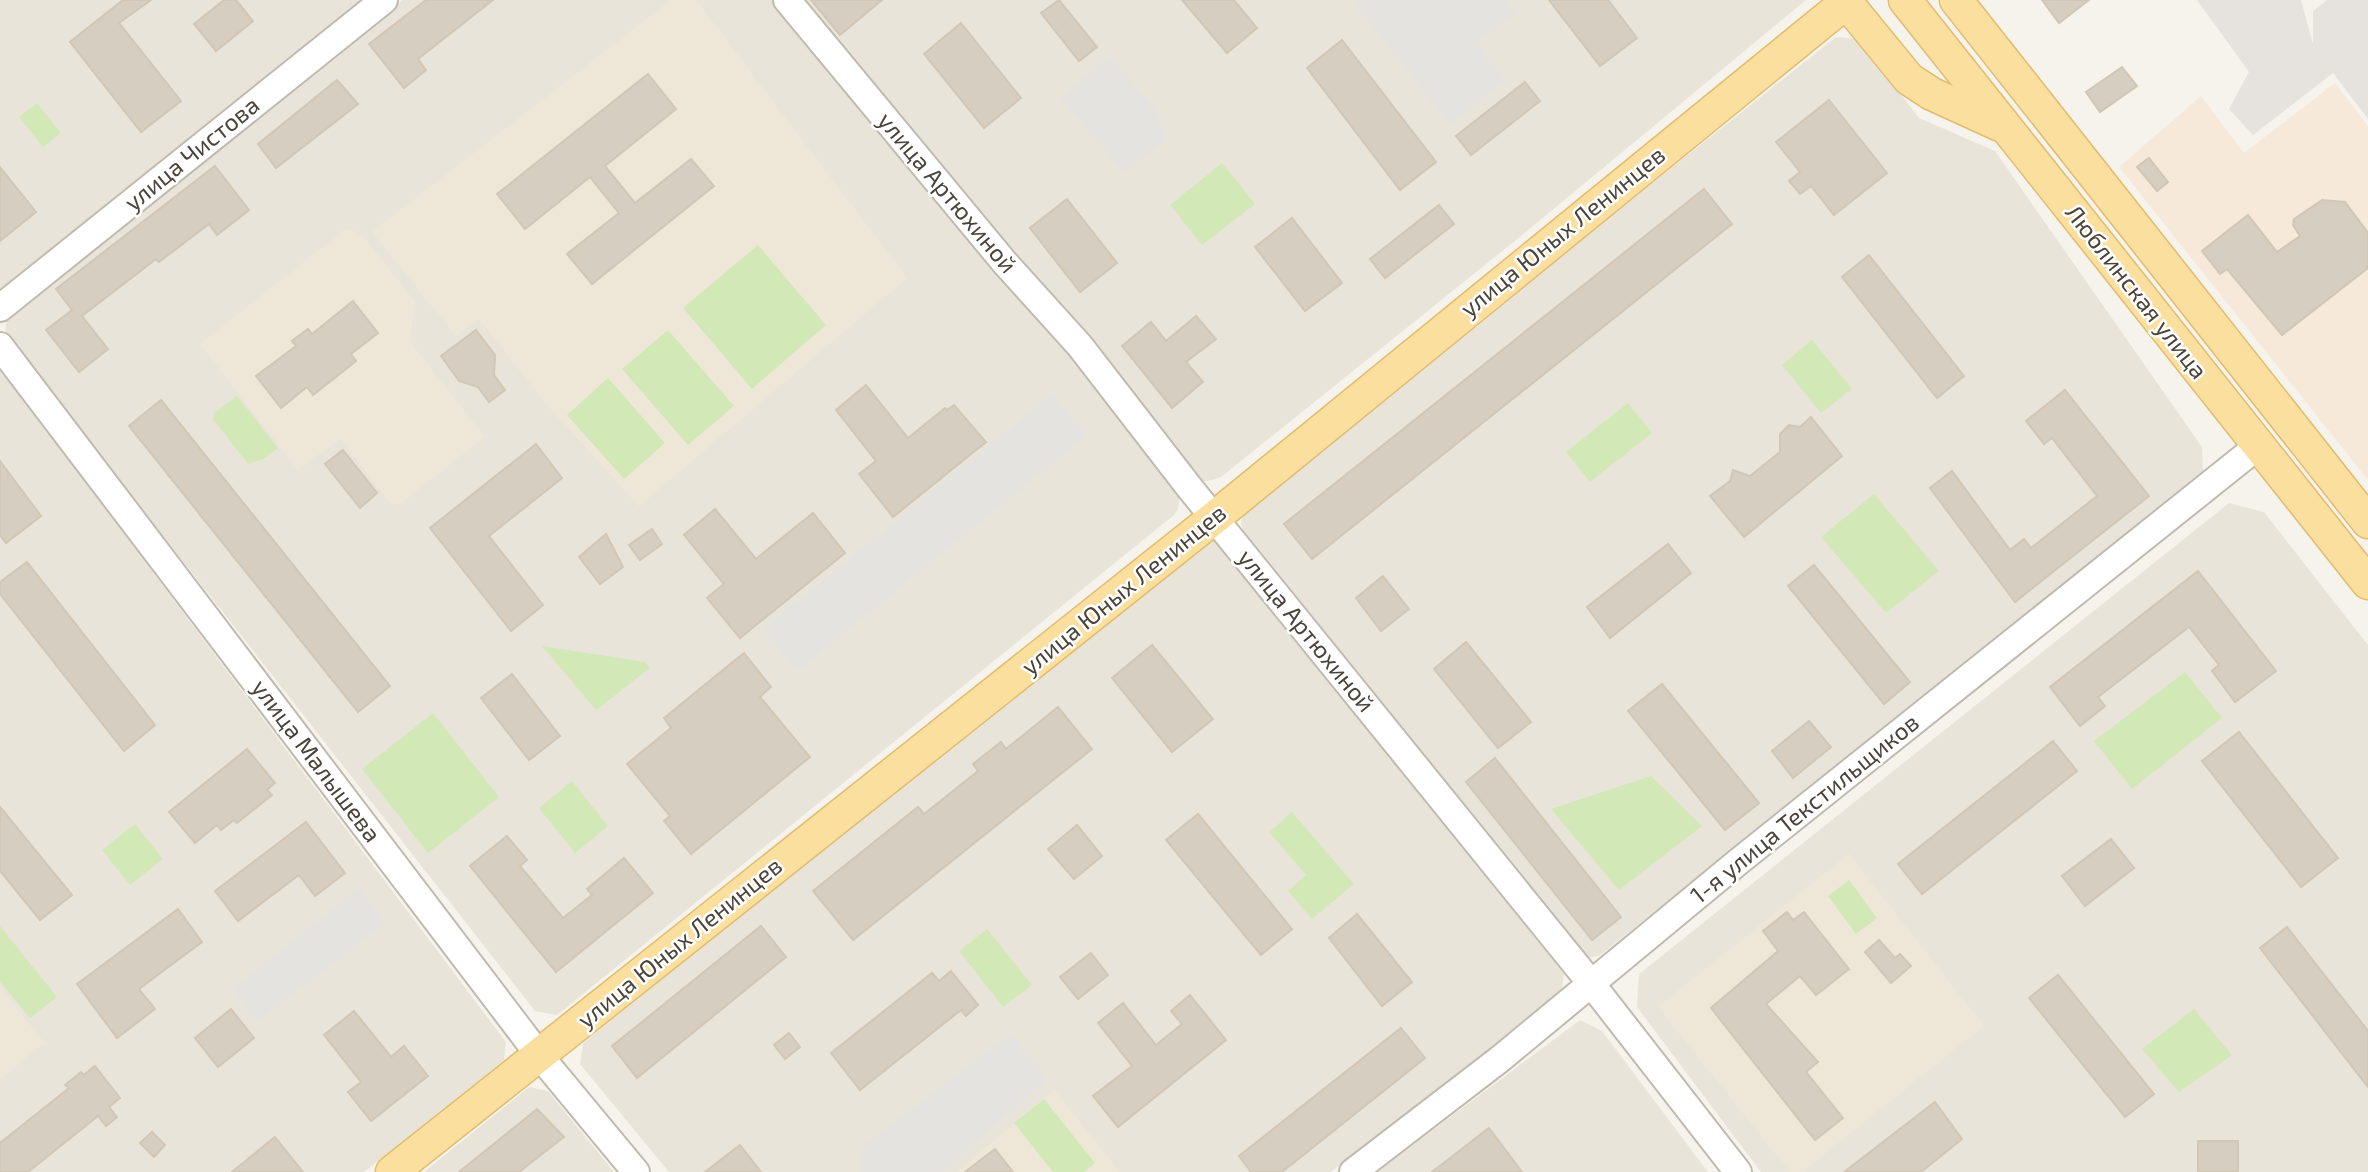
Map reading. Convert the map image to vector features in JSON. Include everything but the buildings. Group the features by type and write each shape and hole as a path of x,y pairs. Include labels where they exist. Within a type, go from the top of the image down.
{"main road":[{"name":"Люблинская улица","path":"1905,0 2368,583"},
{"name":"Люблинская улица","path":"1956,0 2368,522"},
{"name":"улица Юных Ленинцев","path":"392,1172 1214,518 1847,1"},
{"path":"1847,1 1909,79 1932,94 2006,128"}],"street":[{"name":"улица Чистова","path":"0,308 384,0"},
{"name":"улица Артюхиной","path":"787,0 1005,263 1080,346 1214,518 1590,982 1738,1172"},
{"name":"улица Малышева","path":"0,346 539,1055 636,1172"},
{"name":"1-я улица Текстильщиков","path":"1353,1172 1500,1059 1590,982 2258,446"}],"shaded area":[{"path":"0,0 366,0 0,292"},
{"path":"402,0 775,0 1086,368 1180,494 1178,509 1174,515 557,1015 535,1011 5,334 7,314"},
{"path":"671,0 696,0 907,278 639,506 548,406 479,319 456,336 372,232"},
{"path":"797,0 1806,0 1521,236 1221,477 1202,481 1066,311 1009,255"},
{"path":"1357,0 1506,0 1515,12 1476,43 1505,80 1450,124 1357,6"},
{"path":"2197,0 2301,0 2313,44 2313,11 2327,0 2368,0 2368,119 2333,73 2253,135 2229,109 2249,72"},
{"path":"1836,37 1858,39 1919,118 1995,151 2202,447 2203,472 1599,956 1582,958 1245,539 1241,521 1248,505"},
{"path":"1110,57 1156,111 1165,139 1125,173 1061,98"},
{"path":"2335,83 2368,126 2368,480 2119,167 2201,96 2244,153"},
{"path":"347,228 364,237 415,302 410,342 485,437 400,504 390,503 340,439 298,470 200,344"},
{"path":"0,369 506,1042 504,1060 364,1172 0,1172"},
{"path":"1052,394 1086,436 797,672 763,629"},
{"path":"2229,503 2264,512 2368,645 2368,1172 1761,1172 1637,1007 1639,974"},
{"path":"1218,541 1232,551 1564,974 1561,993 1331,1172 669,1172 580,1064 583,1043 1202,544"},
{"path":"1849,854 1984,1026 1802,1172 1790,1172 1658,1007"},
{"path":"359,888 385,923 257,1022 232,989"},
{"path":"0,988 45,1043 0,1079"},
{"path":"1580,1020 1602,1031 1708,1172 1377,1172"},
{"path":"1011,1034 1048,1079 942,1172 861,1172 863,1146"},
{"path":"529,1087 548,1091 614,1172 424,1172"},
{"path":"1054,1090 1120,1172 957,1172"}],"green space":[{"path":"37,103 61,133 43,147 19,117"},
{"path":"1222,163 1255,204 1202,245 1170,205"},
{"path":"758,245 826,325 752,389 683,308"},
{"path":"668,330 734,406 688,445 622,369"},
{"path":"1812,340 1852,389 1821,413 1782,365"},
{"path":"608,378 665,443 624,479 567,415"},
{"path":"237,396 278,448 263,459 248,464 213,419 214,413"},
{"path":"1628,403 1652,433 1590,482 1566,452"},
{"path":"1874,494 1939,571 1886,613 1821,537"},
{"path":"542,646 645,662 650,668 596,710"},
{"path":"2185,672 2222,718 2132,789 2094,741"},
{"path":"433,713 499,797 428,853 362,769"},
{"path":"1651,776 1702,826 1619,890 1551,809"},
{"path":"572,781 608,826 575,853 539,808"},
{"path":"1292,812 1354,884 1312,919 1288,891 1306,875 1269,832"},
{"path":"135,824 163,859 130,885 102,850"},
{"path":"1849,880 1877,918 1856,934 1828,896"},
{"path":"0,926 57,997 30,1018 0,982"},
{"path":"987,929 1032,985 1003,1007 959,951"},
{"path":"2194,1009 2232,1055 2179,1092 2142,1049"},
{"path":"1044,1099 1095,1163 1084,1172 1053,1172 1014,1123"}]}
